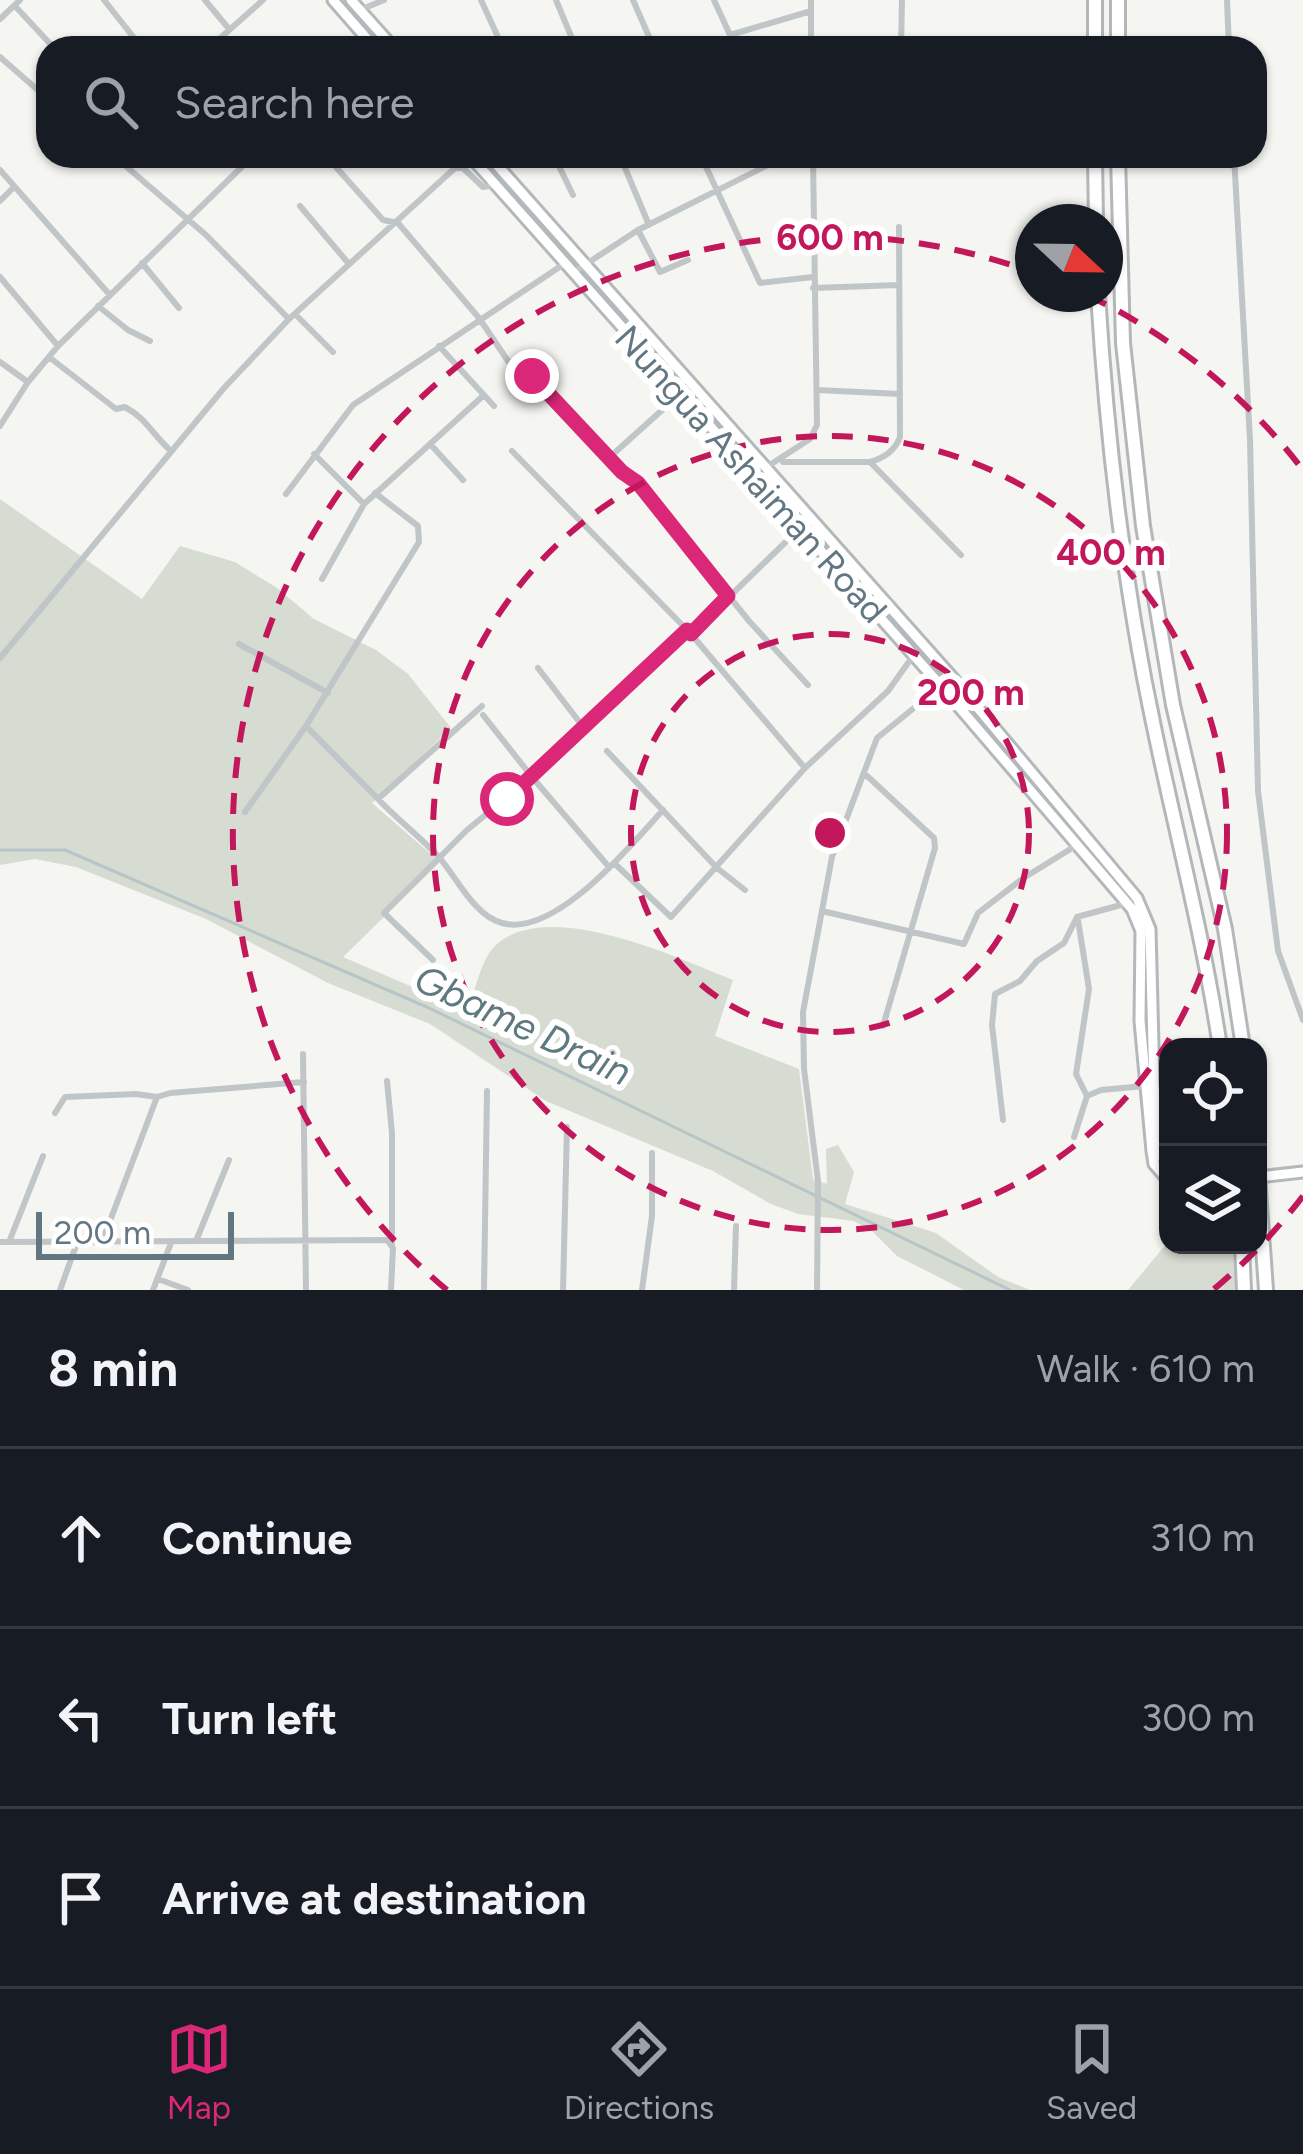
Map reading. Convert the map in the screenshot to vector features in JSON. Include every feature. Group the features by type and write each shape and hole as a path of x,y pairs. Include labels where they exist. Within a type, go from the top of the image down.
{"highway":[{"path":"1095,0 1095,36"},
{"path":"1118,0 1118,36"},
{"path":"1095,168 1096,204"},
{"path":"1118,168 1123,343 1143,526 1173,705 1225,929 1242,1038"},
{"path":"1100,312 1118,530 1154,731 1201,931 1219,1038"},
{"path":"1242,1254 1244,1290"},
{"path":"1265,1254 1266,1290"}],"main road":[{"path":"332,0 364,36"},
{"path":"351,0 383,36"},
{"name":"Nungua Ashaiman Road","path":"480,168 1128,903 1141,931 1140,1021 1159,1149"},
{"name":"Nungua Ashaiman Road","path":"500,168 952,677 1146,912 1151,943 1149,1085 1154,1164 1159,1170"},
{"path":"1267,1176 1303,1172"}],"street":[{"path":"104,0 132,36"},
{"path":"205,0 229,29"},
{"path":"222,36 263,0"},
{"path":"360,10 384,0"},
{"path":"481,0 498,36"},
{"path":"556,0 571,36"},
{"path":"633,0 649,36"},
{"path":"714,0 730,35 811,11"},
{"path":"811,0 812,36"},
{"path":"901,36 902,0"},
{"path":"1227,0 1228,36"},
{"path":"0,20 17,3 43,36"},
{"path":"0,57 36,88"},
{"path":"126,168 332,352"},
{"path":"0,426 58,346 241,168"},
{"path":"336,168 383,220 398,223 508,361 554,395 622,472 645,491 728,596 808,685"},
{"path":"0,658 170,450 292,317 455,168 463,168 483,187 495,185"},
{"path":"560,168 573,195"},
{"path":"625,168 649,225"},
{"path":"706,168 760,283 813,277"},
{"path":"286,494 353,405 478,318 762,168"},
{"path":"752,476 780,462 813,435 817,390 813,168"},
{"path":"1235,168 1250,440 1258,790 1278,951 1303,1020"},
{"path":"0,170 110,294"},
{"path":"0,201 13,188"},
{"path":"299,206 349,264"},
{"path":"780,462 870,462 897,445 898,227"},
{"path":"638,230 660,272 688,260"},
{"path":"142,263 179,308"},
{"path":"0,277 58,346"},
{"path":"813,288 899,285"},
{"path":"98,306 150,341"},
{"path":"439,346 494,406"},
{"path":"49,357 116,409 125,406 146,420 154,436 170,450"},
{"path":"0,362 28,382"},
{"path":"817,390 900,394"},
{"path":"610,457 680,394"},
{"path":"322,579 364,504 484,395"},
{"path":"430,445 463,480"},
{"path":"512,451 689,632 805,768"},
{"path":"314,454 364,504"},
{"path":"870,462 961,555"},
{"path":"245,812 328,693 419,542 418,526 375,493"},
{"path":"434,960 384,913 439,857 799,530"},
{"path":"239,644 328,693"},
{"path":"378,799 482,710 532,777 612,865 671,917 805,768 888,691 913,656"},
{"path":"538,668 584,728"},
{"path":"817,1290 818,1181 804,1069 803,1012 832,856 865,774 869,752 885,728 952,677"},
{"path":"306,726 439,857 488,916 504,925 558,914 663,810"},
{"path":"607,751 717,868 745,890"},
{"path":"865,774 934,838 934,859 883,1026"},
{"path":"822,911 964,944 978,914 1077,844"},
{"path":"1003,1120 992,1025 994,998 1064,943 1077,917 1128,903"},
{"path":"1074,1137 1087,1096 1076,1074 1089,989 1077,917"},
{"path":"303,1054 307,1290"},
{"path":"387,1081 392,1133 391,1290"},
{"path":"56,1113 65,1096 157,1097 304,1082"},
{"path":"1087,1096 1149,1085"},
{"path":"484,1290 487,1090"},
{"path":"102,1242 157,1097"},
{"path":"563,1290 567,1126"},
{"path":"642,1290 652,1216 652,1153"},
{"path":"43,1156 5,1242 392,1244"},
{"path":"196,1242 229,1160"},
{"path":"734,1290 736,1226"},
{"path":"60,1290 77,1242"},
{"path":"153,1290 172,1242"},
{"path":"157,1279 188,1290"}],"shaded area":[{"path":"0,499 142,599 180,546 235,562 314,619 376,650 408,674 451,728 372,803 440,862 343,957 466,1010 487,957 498,943 522,931 550,927 615,937 733,980 715,1036 799,1069 813,1179 827,1184 826,1149 838,1145 854,1172 845,1204 936,1233 998,1277 1030,1290 964,1290 897,1256 854,1221 798,1214 771,1204 713,1171 546,1101 430,1024 328,983 206,919 76,867 35,859 0,865"},
{"path":"1159,1253 1239,1254 1241,1290 1128,1290"}],"waterway":[{"name":"Gbame Drain","path":"0,850 65,850 429,1008 1010,1290"}],"route":[{"path":"507,799 728,596 638,483 622,472 532,376"}]}
